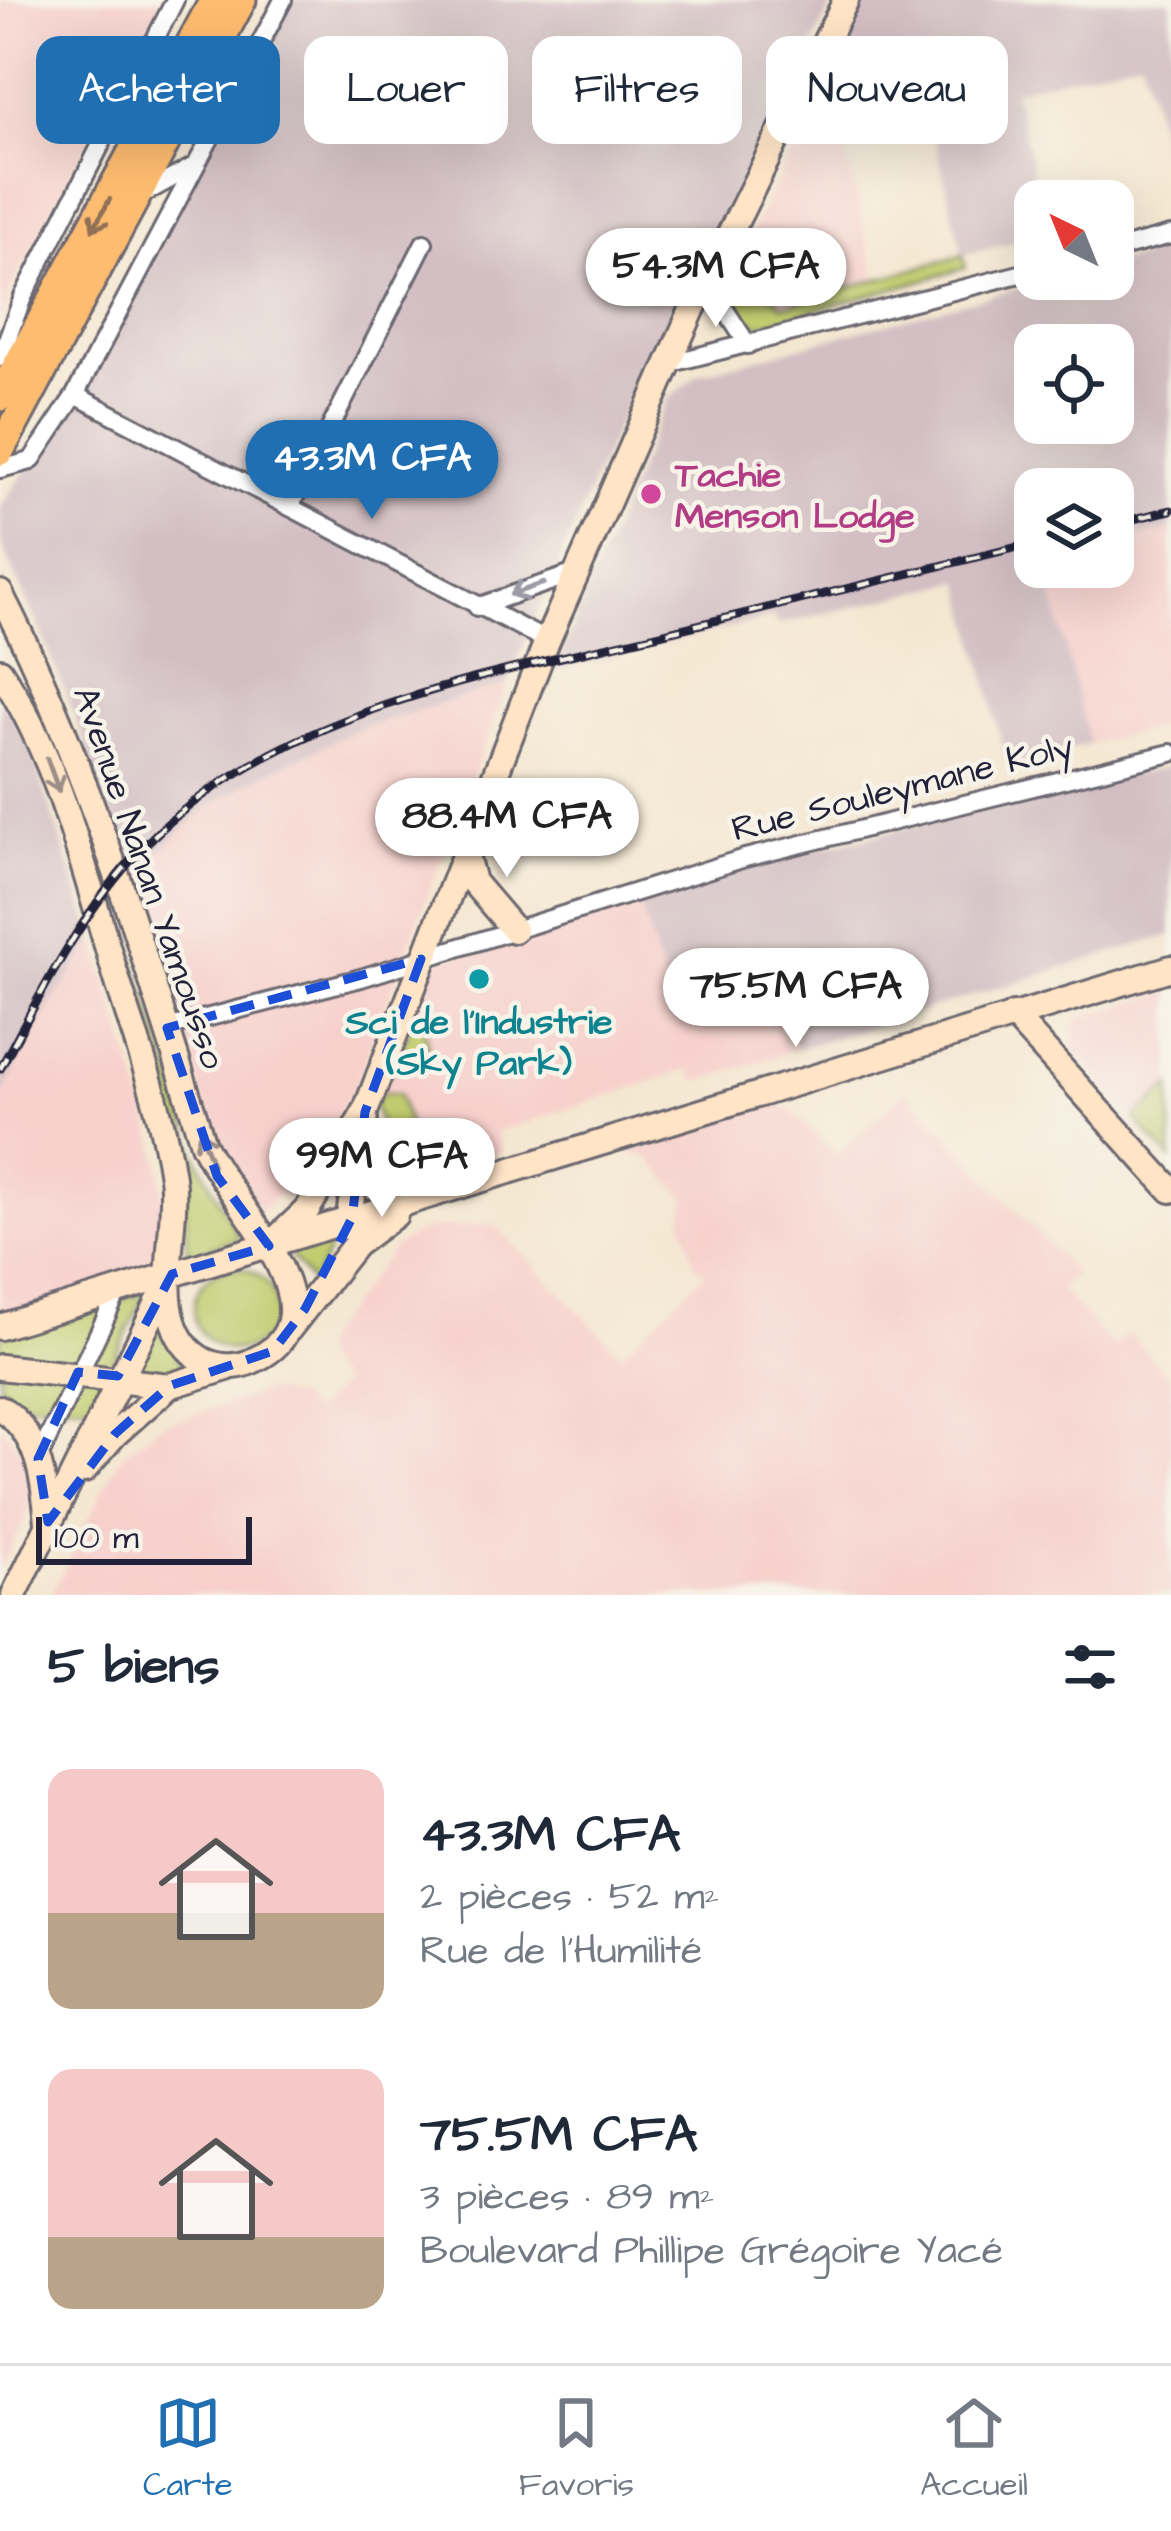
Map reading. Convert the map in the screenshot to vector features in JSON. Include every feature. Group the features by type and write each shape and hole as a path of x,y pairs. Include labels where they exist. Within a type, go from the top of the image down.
{"main road":[{"path":"0,451 131,185 214,0"},
{"path":"0,397 242,0"},
{"path":"54,1511 115,1433 170,1386 273,1351 321,1282 352,1218 365,1124 421,959 547,641 706,280 846,0"},
{"name":"Avenue Nanan Yamousso","path":"0,593 68,733 217,1176 269,1246"},
{"name":"Avenue Nanan Yamousso","path":"0,671 31,719 67,815 166,1142 176,1211 172,1274"},
{"path":"464,846 473,883 514,930"},
{"path":"0,1327 1171,968"},
{"path":"1013,1015 1171,1190"},
{"path":"269,1246 308,1210 365,1124"},
{"path":"365,1124 407,1202"},
{"path":"321,1282 374,1227 440,1192"},
{"path":"269,1246 288,1282 293,1306 288,1330"},
{"path":"172,1274 173,1328 185,1348 204,1362 231,1367"},
{"path":"14,1595 172,1274"},
{"path":"0,1367 118,1376 170,1386"},
{"path":"0,1408 29,1438 54,1511"}],"street":[{"path":"155,36 175,0"},
{"path":"0,469 31,461 75,394 283,0"},
{"path":"0,358 23,297 98,144"},
{"path":"119,144 131,185 195,165"},
{"path":"1134,245 1171,235"},
{"path":"290,507 424,243"},
{"path":"668,364 1014,275"},
{"path":"706,280 748,345"},
{"path":"75,394 547,641"},
{"path":"477,607 578,572"},
{"name":"Rue Souleymane Koly","path":"167,1028 421,959 745,858 1171,754"},
{"path":"38,1459 119,1290"}],"highlighted area":[{"path":"421,959 365,1112 352,1218 305,1309 273,1351 169,1386 115,1434 48,1522 38,1459 78,1372 118,1376 172,1274 269,1246 217,1176 167,1028"}],"shaded area":[{"path":"0,0 163,0 144,36 36,36 36,144 87,144 12,286 0,322"},
{"path":"274,0 835,0 816,36 766,36 766,133 628,400 507,684 363,727 260,776 209,806 135,874 40,628 0,542 0,507 62,419 68,392 198,144 280,144 280,36 255,36"},
{"path":"867,0 1171,0 1171,178 1141,58 1013,90 1035,180 1014,180 1014,242 963,255 936,144 1008,144 1008,36 849,36"},
{"path":"796,144 844,144 876,277 783,306 740,255"},
{"path":"1171,249 1171,529 1134,538 1134,468 1014,468 1014,588 1051,588 1089,744 1007,765 962,581 777,625 774,617 554,670 667,400 698,374 1014,289 1014,300 1134,300 1134,259"},
{"path":"1171,529 1171,724 1089,744 1051,588 1134,588 1134,538"},
{"path":"507,684 355,1087 298,1178 260,1210 218,1145 135,874 209,806 260,776 363,727"},
{"path":"0,696 28,740 94,940 50,1006 0,1098"},
{"path":"1171,766 1171,935 797,1049 766,951 664,983 638,898 755,863"},
{"path":"638,898 766,950 797,1049 696,1082 691,1069 496,1132 502,1151 442,1170 407,1169 389,1148 374,1106 427,977 441,961"},
{"path":"94,940 156,1143 166,1213 161,1269 0,1317 0,1098 50,1006"},
{"path":"1171,991 1171,1086 1135,1119 1072,1049 1077,1019"},
{"path":"906,1091 1075,1273 1060,1289 1113,1346 1129,1333 1171,1379 1171,1595 51,1595 121,1455 159,1426 266,1391 297,1398 313,1412 342,1385 321,1359 321,1342 394,1247 423,1230 494,1224 621,1354 705,1273 696,1267 682,1219 687,1199 648,1158 626,1151 779,1100 838,1155"},
{"path":"0,1427 23,1452 31,1495 25,1520 0,1569"}],"green space":[{"path":"731,252 783,306 963,255 966,268 763,325 744,323 718,289"},
{"path":"115,897 196,1155 239,1238 187,1256 180,1167 171,1123 105,909"},
{"path":"415,1013 421,1015 428,1047 419,1063 393,1071"},
{"path":"1171,1086 1171,1159 1135,1119"},
{"path":"381,1092 399,1094 421,1168 407,1169 389,1148 374,1106"},
{"path":"336,1236 312,1284 287,1251"},
{"path":"235,1268 264,1280 276,1309 264,1338 235,1350 206,1338 194,1309 206,1280"},
{"path":"146,1292 93,1405 24,1403 0,1393 0,1336"},
{"path":"157,1323 183,1365 141,1380 131,1374"}],"railway":[{"path":"1134,519 1171,510"},
{"path":"0,1069 69,946 131,860 208,792 267,756 329,726 462,682 1014,548"}],"place":[{"name":"Tachie Menson Lodge","path":"651,494"},
{"name":"Sci de l'Industrie (Sky Park)","path":"479,979"}]}
